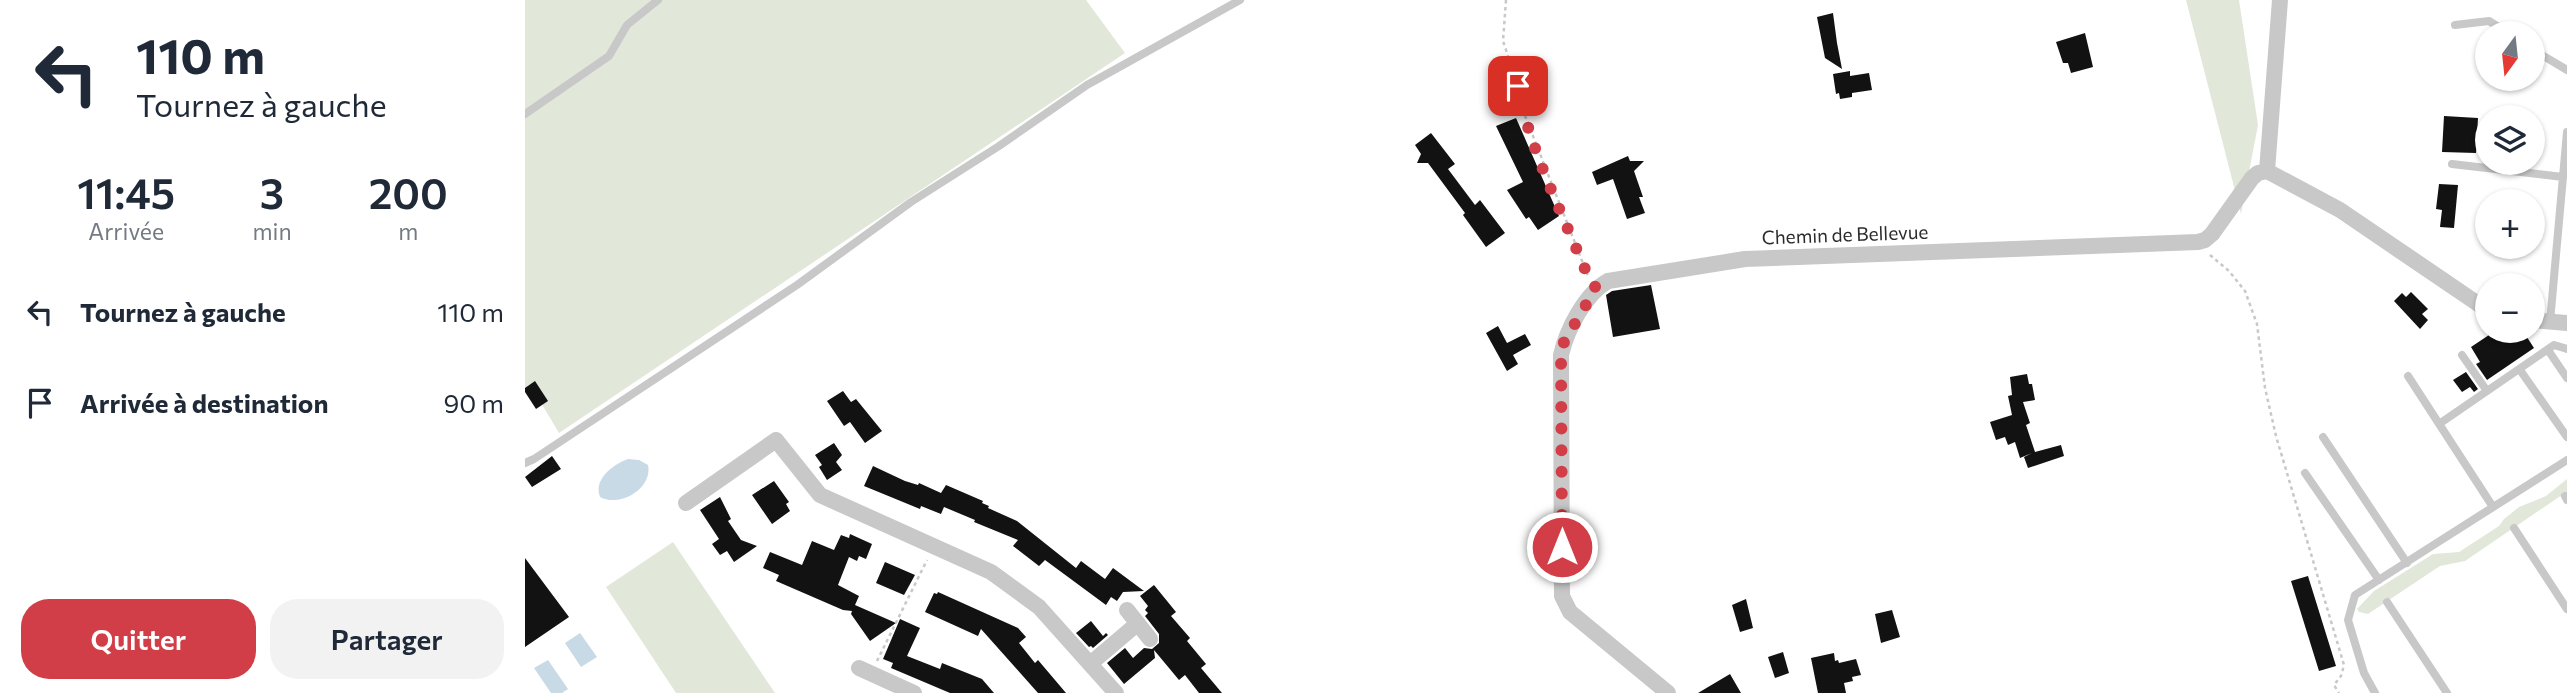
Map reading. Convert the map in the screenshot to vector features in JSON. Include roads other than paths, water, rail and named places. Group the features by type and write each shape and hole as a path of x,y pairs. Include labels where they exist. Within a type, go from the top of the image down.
{"street":[{"path":"2280,0 2267,171 2340,210 2475,302"},
{"name":"Chemin de Bellevue","path":"1668,693 1570,612 1562,596 1561,355 1564,342 1596,288 1608,281 1745,259 2204,240 2212,234 2252,178 2267,171"},
{"path":"2545,321 2567,324"},
{"path":"686,503 776,440 820,495 991,572 1039,607 1116,693"},
{"path":"1126,610 1150,639"},
{"path":"1090,664 1137,624"},
{"path":"865,671 914,693"}],"lane":[{"path":"525,114 609,56 627,25 658,0"},
{"path":"525,463 785,293 911,202 1087,85 1240,0"},
{"path":"2455,25 2475,23"},
{"path":"2545,57 2567,71"},
{"path":"2550,322 2567,132"},
{"path":"2452,164 2563,177"},
{"path":"2439,424 2554,345 2567,349"},
{"path":"2548,350 2567,378"},
{"path":"2462,355 2487,391"},
{"path":"2520,370 2567,437"},
{"path":"2408,376 2493,507"},
{"path":"2323,436 2407,563"},
{"path":"2375,693 2364,673 2348,620 2355,595 2567,460"},
{"path":"2305,473 2379,580"},
{"path":"2514,528 2567,609"},
{"path":"2387,602 2447,693"}],"water":[{"path":"628,459 639,460 648,465 648,473 640,488 617,500 600,497 599,485 602,479 616,465"},
{"path":"580,633 597,657 581,667 565,643"},
{"path":"548,660 568,689 562,693 551,693 534,668"}]}
